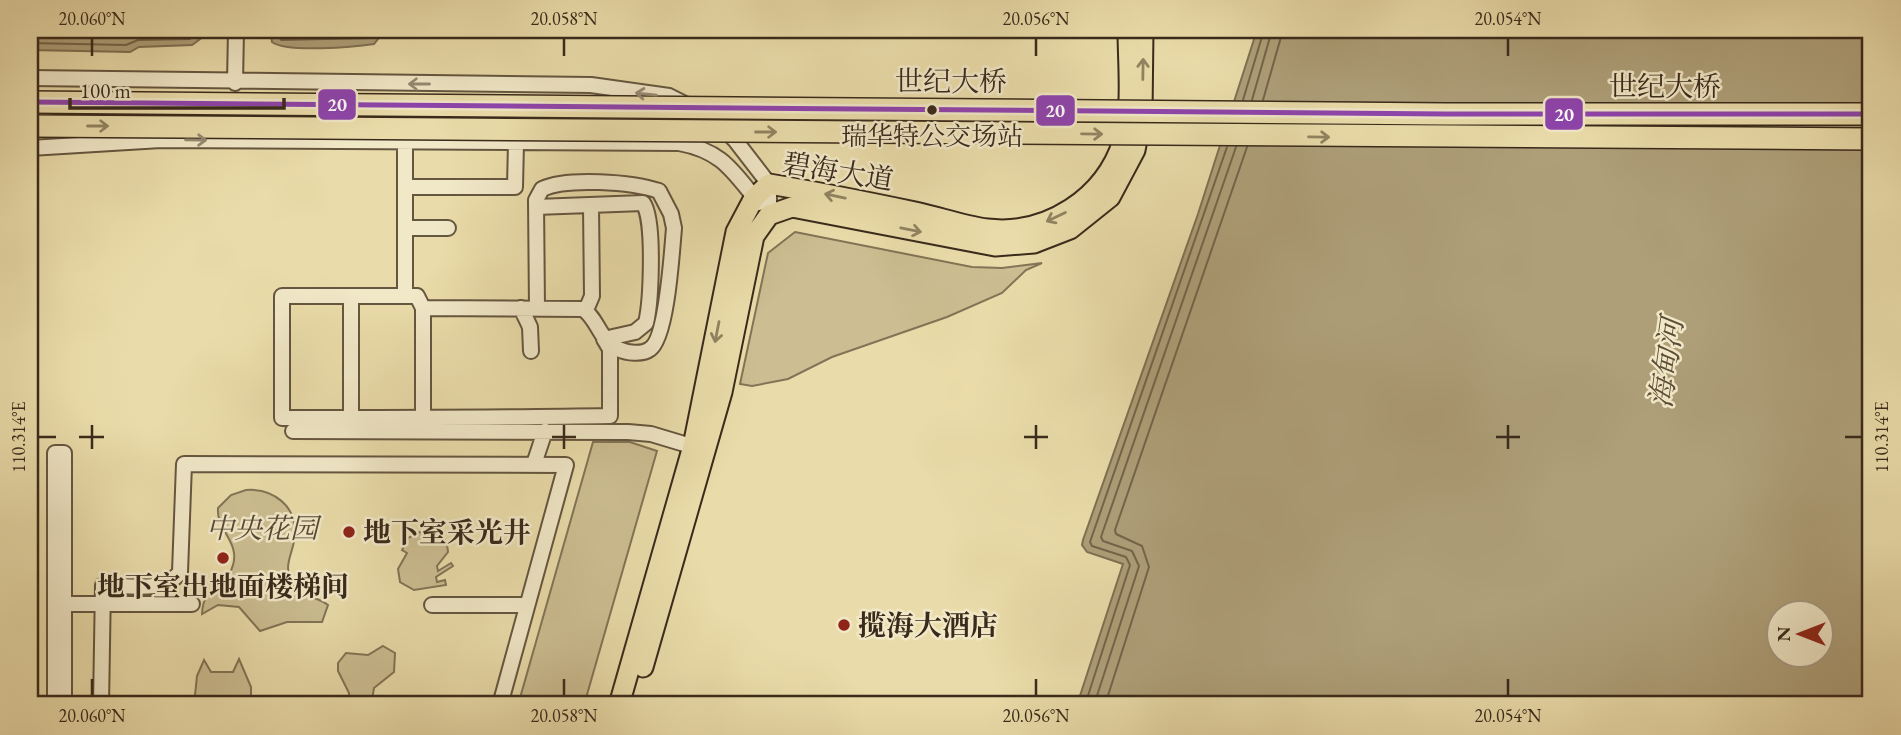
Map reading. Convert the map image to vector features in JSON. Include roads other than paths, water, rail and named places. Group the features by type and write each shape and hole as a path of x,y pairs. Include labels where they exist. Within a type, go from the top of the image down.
{"highway":[{"name":"世纪大桥","path":"30,102 1446,114 1871,114"},
{"name":"世纪大桥","path":"30,126 1871,139"}],"main road":[{"name":"碧海大道","path":"632,705 699,448 736,232 754,198 769,184 985,229 1024,228 1054,219 1070,210 1099,184 1122,142 1126,119 1128,30"},
{"name":"碧海大道","path":"619,705 699,448 722,392 754,236 769,215 792,207 995,246 1034,243 1070,229 1110,197 1135,150 1142,114 1143,30"}],"street":[{"path":"235,83 236,30"},
{"path":"30,78 235,83 591,85 669,96 684,101 723,127 769,184 769,215"},
{"path":"251,83 242,110 251,141"},
{"path":"591,85 598,96 602,114 591,142"},
{"path":"30,148 161,140 679,143 720,158 743,179 754,198 769,215"},
{"path":"405,141 405,294"},
{"path":"406,187 515,187 516,142"},
{"path":"537,308 538,194 554,185 616,184 654,189 662,194 674,228 664,308 656,342 651,349 636,352 617,348 604,339"},
{"path":"536,207 643,203 652,227 650,300 646,323 635,332 604,339"},
{"path":"586,310 592,296 591,206"},
{"path":"405,228 448,228"},
{"path":"423,418 423,308 417,296 282,296 282,418 423,418 610,416 610,349 586,310"},
{"path":"351,296 351,418"},
{"path":"423,308 586,310"},
{"path":"521,308 530,327 531,351"},
{"path":"293,430 651,434 699,448"},
{"path":"534,464 545,431"},
{"path":"55,705 59,603 64,453 55,453 59,603 64,705"},
{"path":"101,705 103,585 163,585 173,581 180,572 184,464 566,465 500,705"},
{"path":"59,603 192,604"},
{"path":"432,605 527,605"}],"water":[{"path":"30,30 204,30 203,37 192,45 139,47 130,52 30,50"},
{"path":"270,30 385,30 374,44 305,48 272,42"},
{"name":"海甸河","path":"1257,30 1871,30 1871,705 1077,705 1123,564 1087,552 1082,545 1198,214"}],"place":[{"name":"瑞华特公交场站","path":"932,110"},
{"name":"地下室采光井","path":"349,532"},
{"name":"地下室出地面楼梯间","path":"223,558"},
{"name":"揽海大酒店","path":"844,625"}],"park label":[{"name":"中央花园","path":"262,528"}]}
